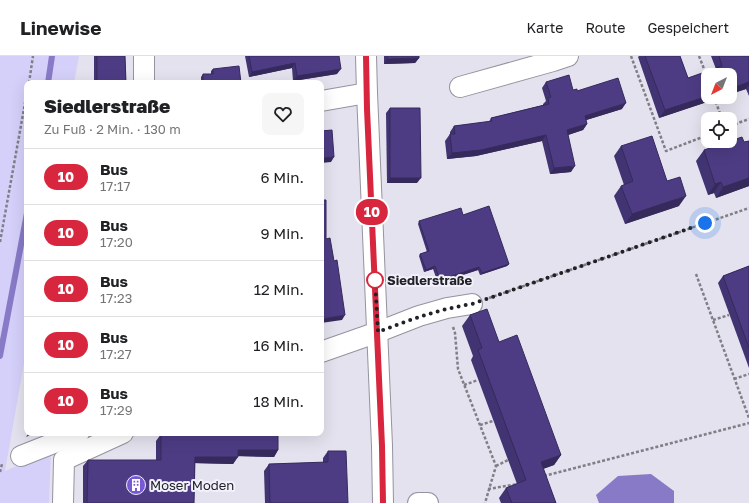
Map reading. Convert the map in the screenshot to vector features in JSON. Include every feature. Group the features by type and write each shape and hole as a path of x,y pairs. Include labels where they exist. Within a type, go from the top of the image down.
{"street":[{"path":"144,56 144,80"},
{"path":"366,56 378,332 383,503"},
{"path":"460,86 568,56"},
{"path":"324,100 367,93"},
{"path":"324,351 419,316 447,308 472,304"},
{"path":"21,456 71,436"},
{"path":"63,503 64,460 116,436"},
{"path":"418,503 428,502"}],"path":[{"path":"30,80 34,56"},
{"path":"632,56 666,152 701,138"},
{"path":"699,56 703,68"},
{"path":"0,242 24,109"},
{"path":"737,123 749,119"},
{"path":"472,304 749,208"},
{"path":"696,274 749,418"},
{"path":"447,308 455,333 458,369 496,466 485,503"},
{"path":"713,320 729,314"},
{"path":"734,379 749,374"},
{"path":"464,385 478,380"},
{"path":"480,425 493,420"},
{"path":"543,476 749,423"},
{"path":"496,466 508,460"},
{"path":"0,472 1,464"},
{"path":"488,489 520,484"}],"shaded area":[{"path":"0,56 79,56 75,80 24,80 24,363 5,471 51,450 49,503 0,503"},
{"path":"651,474 674,491 674,503 599,503 596,495 618,476"}],"building":[{"path":"97,56 125,56 126,80 97,80"},
{"path":"249,56 339,56 341,69 297,76 295,63 252,72"},
{"path":"387,56 419,56 419,58 387,59"},
{"path":"645,56 680,56 688,78 701,73 701,98 665,110"},
{"path":"719,56 749,56 749,82 737,86 737,68 716,68 722,66"},
{"path":"239,66 241,80 203,80 203,74 213,74 213,69"},
{"path":"569,75 573,90 577,89 577,91 618,78 626,103 585,116 587,124 567,130 575,166 554,168 546,135 481,150 452,153 450,134 455,134 454,126 492,121 491,118 549,104 548,98 551,97 546,82"},
{"path":"390,108 420,108 421,178 390,178"},
{"path":"332,130 334,157 324,158 324,131"},
{"path":"652,136 667,181 680,177 686,196 632,214 621,186 633,181 621,146"},
{"path":"742,137 744,142 749,141 749,178 723,187 721,182 715,184 704,150 710,148 737,148 737,139"},
{"path":"324,200 326,200 326,239 330,238 334,261 337,260 345,315 324,318"},
{"path":"489,206 509,264 482,273 479,267 440,280 435,266 426,270 420,254 429,251 419,221 461,208 463,215"},
{"path":"749,266 749,348 723,276"},
{"path":"487,309 499,342 517,335 561,455 541,462 556,503 512,503 506,488 526,480 478,350 482,348 470,315"},
{"name":"Moser Moden","path":"161,436 278,436 278,450 238,450 238,457 195,457 194,503 87,503 88,460 161,460"},
{"path":"328,451 346,451 348,503 270,503 269,464 328,462"}],"waterway":[{"path":"48,80 52,56"},
{"path":"0,356 24,229"}],"bus line":[{"name":"10","path":"366,56 373,249 378,332 383,503"}],"place":[{"name":"Siedlerstraße","path":"375,280"},
{"name":"Moser Moden","path":"136,485"}],"route":[{"path":"375,280 378,332 419,316 447,308 472,304 705,223"}]}
